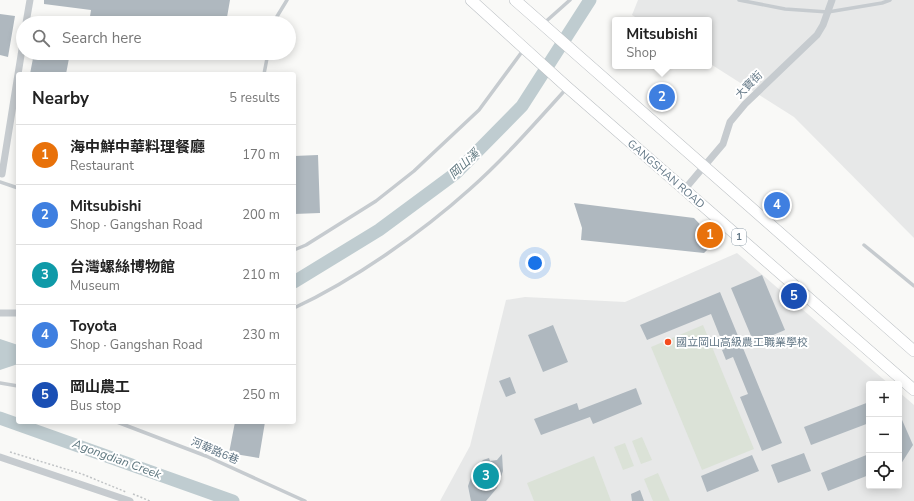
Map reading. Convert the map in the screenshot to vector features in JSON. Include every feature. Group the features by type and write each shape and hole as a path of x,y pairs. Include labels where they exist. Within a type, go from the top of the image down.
{"main road":[{"name":"1","path":"471,0 566,85"},
{"path":"515,0 704,168 914,351"},
{"name":"GANGSHAN ROAD","path":"566,85 914,390"}],"street":[{"path":"27,16 30,0"},
{"name":"大寶街","path":"684,190 723,144 730,122 745,104 817,35 832,0"},
{"path":"18,72 20,60"},
{"path":"1,178 16,86"},
{"path":"0,313 16,313"},
{"path":"0,457 130,501"}],"lane":[{"path":"277,16 287,0"},
{"path":"542,24 570,0"},
{"path":"739,0 784,9 828,12 882,3 890,0"},
{"path":"296,249 306,245 376,201 414,171 479,110 527,50"},
{"path":"264,72 267,60"},
{"path":"296,307 312,299 359,270 429,224 471,189 508,153 566,85"},
{"path":"1,178 16,187"},
{"path":"864,245 914,286"},
{"path":"0,383 16,386"},
{"name":"河華路6巷","path":"122,424 206,456 305,501"}],"path":[{"path":"7,452 82,474 150,501"}],"shaded area":[{"path":"638,0 914,0 914,238 794,117 712,65 712,17 635,17 632,15"},
{"name":"國立岡山高級農工職業學校","path":"737,253 886,381 866,381 866,489 902,489 902,395 914,405 914,501 440,501 470,446 506,300 525,297 625,302"},
{"path":"703,325 754,449 702,470 651,347"},
{"path":"0,339 16,344 16,365 0,370"},
{"path":"642,437 652,460 641,464 632,441"},
{"path":"625,443 634,466 623,470 614,447"},
{"path":"594,456 611,501 534,501 527,483"},
{"path":"658,473 670,501 653,501 644,479"}],"building":[{"path":"44,0 230,0 227,16 90,16 91,10 44,4"},
{"path":"0,14 15,16 8,57 0,55"},
{"path":"33,60 69,60 66,72 30,72"},
{"path":"318,155 320,213 296,214 296,156"},
{"path":"574,203 694,218 712,237 711,246 704,253 581,240 582,228"},
{"path":"762,275 785,330 754,343 731,288"},
{"path":"720,292 782,443 762,451 740,397 748,394 733,357 726,360 722,350 725,349 711,314 647,340 640,325"},
{"path":"553,325 568,362 543,372 528,335"},
{"path":"510,377 516,393 506,397 499,381"},
{"path":"636,388 642,404 593,424 590,417 541,435 534,419 577,403 579,410"},
{"path":"866,403 866,424 811,445 804,427"},
{"path":"902,420 913,445 902,462"},
{"path":"235,424 265,424 259,458 229,453"},
{"path":"804,453 811,471 778,483 771,465"},
{"path":"502,454 503,471 497,488 486,501 471,501 468,486 474,469 483,460 489,458 490,461 497,460"},
{"path":"752,455 759,471 707,492 701,476"},
{"path":"866,455 866,476 828,491 821,473"},
{"path":"640,490 644,501 632,501 631,494"}],"waterway":[{"name":"岡山溪","path":"296,281 379,230 456,173 522,106 590,0"},
{"name":"Agongdian Creek","path":"0,418 16,424"},
{"name":"Agongdian Creek","path":"17,424 233,501"}],"place":[{"name":"Mitsubishi","path":"662,97"},
{"name":"Toyota","path":"777,205"},
{"name":"海中鮮中華料理餐廳","path":"710,235"},
{"name":"岡山農工","path":"794,296"},
{"name":"國立岡山高級農工職業學校","path":"668,342"},
{"name":"台灣螺絲博物館","path":"486,476"}]}
